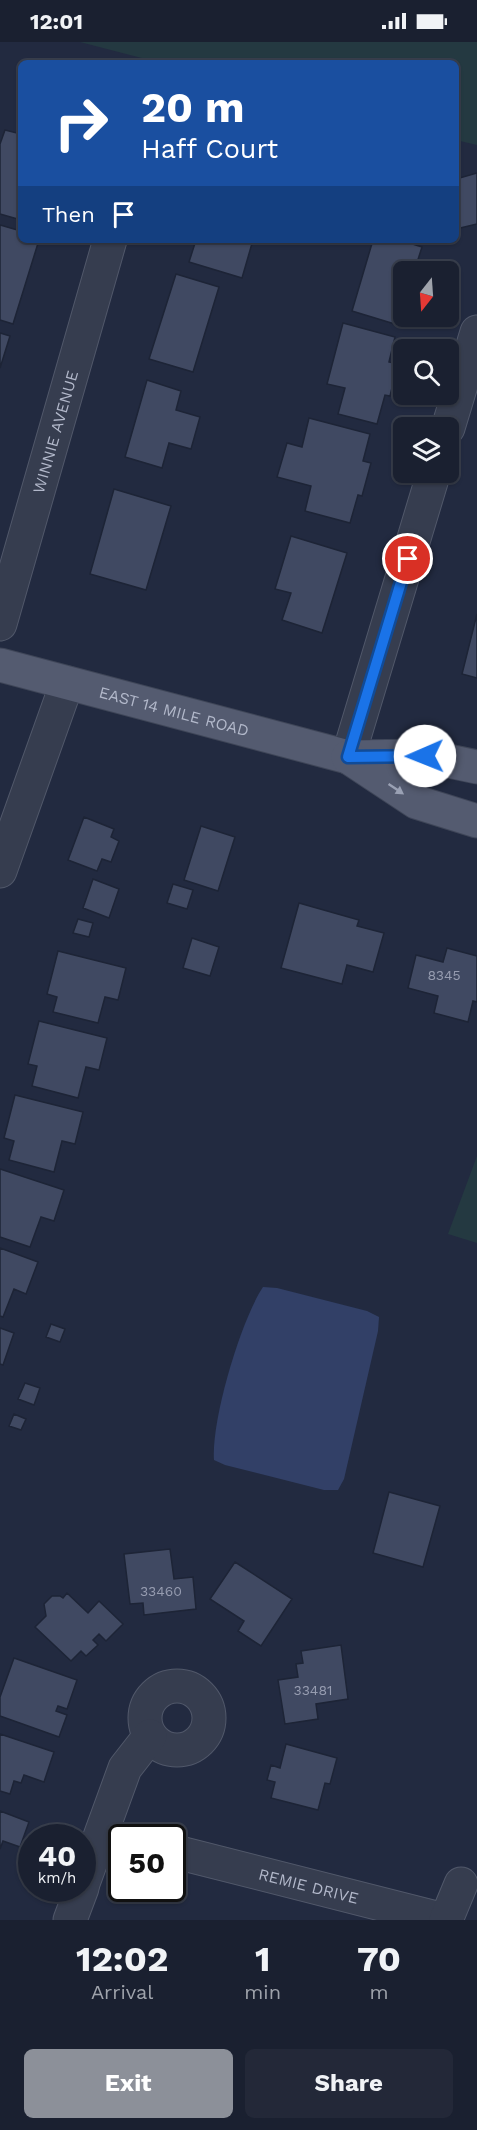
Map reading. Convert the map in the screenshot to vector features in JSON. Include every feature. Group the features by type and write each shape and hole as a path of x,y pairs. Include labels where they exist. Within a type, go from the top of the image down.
{"main road":[{"name":"EAST 14 MILE ROAD","path":"0,665 348,757 425,756 477,767"},
{"name":"EAST 14 MILE ROAD","path":"348,757 416,802 477,821"}],"street":[{"name":"WINNIE AVENUE","path":"0,624 109,243"},
{"path":"451,417 477,332"},
{"path":"348,757 431,483"},
{"path":"0,871 67,682"},
{"path":"114,1824 125,1768 150,1736"},
{"path":"96,1862 108,1841"},
{"name":"REMIE DRIVE","path":"186,1855 445,1920"},
{"path":"445,1920 461,1884"},
{"path":"70,1920 77,1902"}],"shaded area":[{"path":"80,42 477,42 477,145 459,141 459,60 149,60"},
{"path":"477,1156 477,1243 448,1234"}],"water":[{"path":"263,1287 277,1288 367,1311 379,1317 378,1331 344,1479 338,1490 324,1490 225,1465 214,1460 217,1421 229,1371 254,1302"}],"building":[{"path":"5,130 18,133 18,219 0,214 0,144"},
{"path":"477,173 477,224 459,228 459,178"},
{"path":"0,225 18,230 18,243 38,243 13,324 0,320"},
{"path":"195,243 252,243 242,278 189,262"},
{"path":"372,243 409,243 422,247 418,261 393,261 393,323 352,311"},
{"path":"176,274 219,287 193,372 149,359"},
{"path":"343,323 395,337 389,362 393,363 393,384 390,396 385,395 377,424 338,414 345,388 327,384"},
{"path":"0,333 10,336 0,368"},
{"path":"147,380 181,391 176,410 200,417 191,449 169,443 162,468 125,457"},
{"path":"309,418 370,434 363,461 371,463 362,496 358,495 350,523 305,511 311,486 277,477 287,443 302,447"},
{"path":"114,489 171,506 146,590 90,574"},
{"path":"291,536 347,553 322,633 282,620 291,593 275,589"},
{"path":"477,614 477,678 462,674"},
{"path":"84,817 114,829 111,837 119,841 111,862 102,859 97,871 68,860"},
{"path":"201,826 235,837 218,891 184,880"},
{"path":"93,879 119,889 109,918 83,908"},
{"path":"173,884 193,890 187,909 167,903"},
{"path":"299,903 359,920 357,926 384,933 373,972 347,965 342,984 281,968"},
{"path":"78,919 93,923 89,937 73,933"},
{"path":"192,938 219,947 210,976 183,968"},
{"path":"447,948 477,956 477,1002 473,1001 468,1022 434,1013 438,996 408,988 416,955 443,962"},
{"path":"58,951 126,968 118,1000 105,997 98,1023 53,1012 57,997 47,994"},
{"path":"39,1021 107,1038 99,1070 86,1067 78,1098 32,1086 37,1066 28,1064"},
{"path":"15,1095 83,1112 75,1144 62,1141 54,1172 9,1160 14,1141 4,1138"},
{"path":"0,1169 64,1190 54,1221 41,1217 30,1247 0,1237"},
{"path":"0,1248 38,1262 26,1294 14,1289 3,1317 0,1316"},
{"path":"51,1324 65,1329 60,1342 46,1337"},
{"path":"0,1328 14,1333 3,1365 0,1364"},
{"path":"25,1383 40,1388 34,1405 18,1399"},
{"path":"14,1414 26,1419 21,1430 9,1426"},
{"path":"389,1492 440,1506 423,1567 373,1553"},
{"path":"170,1549 174,1579 193,1577 196,1609 144,1615 143,1603 130,1604 124,1554"},
{"path":"235,1562 292,1599 261,1646 238,1631 244,1621 210,1599"},
{"path":"67,1593 88,1613 99,1601 123,1624 106,1641 99,1634 93,1640 98,1645 86,1656 81,1651 71,1661 35,1627 46,1616 44,1604 52,1596 63,1598"},
{"path":"341,1645 348,1699 316,1704 318,1719 285,1724 278,1680 298,1677 296,1664 303,1663 301,1651"},
{"path":"14,1658 77,1680 67,1709 58,1706 56,1711 67,1715 59,1737 0,1716 0,1697"},
{"path":"0,1734 54,1752 44,1782 24,1775 21,1783 14,1781 10,1794 0,1791"},
{"path":"286,1744 337,1758 330,1784 325,1783 318,1810 271,1798 275,1782 267,1780 271,1765 280,1768"},
{"path":"0,1811 29,1822 28,1824 18,1824 18,1846 3,1841 0,1849"}],"route":[{"path":"408,559 348,757 425,756"}]}
